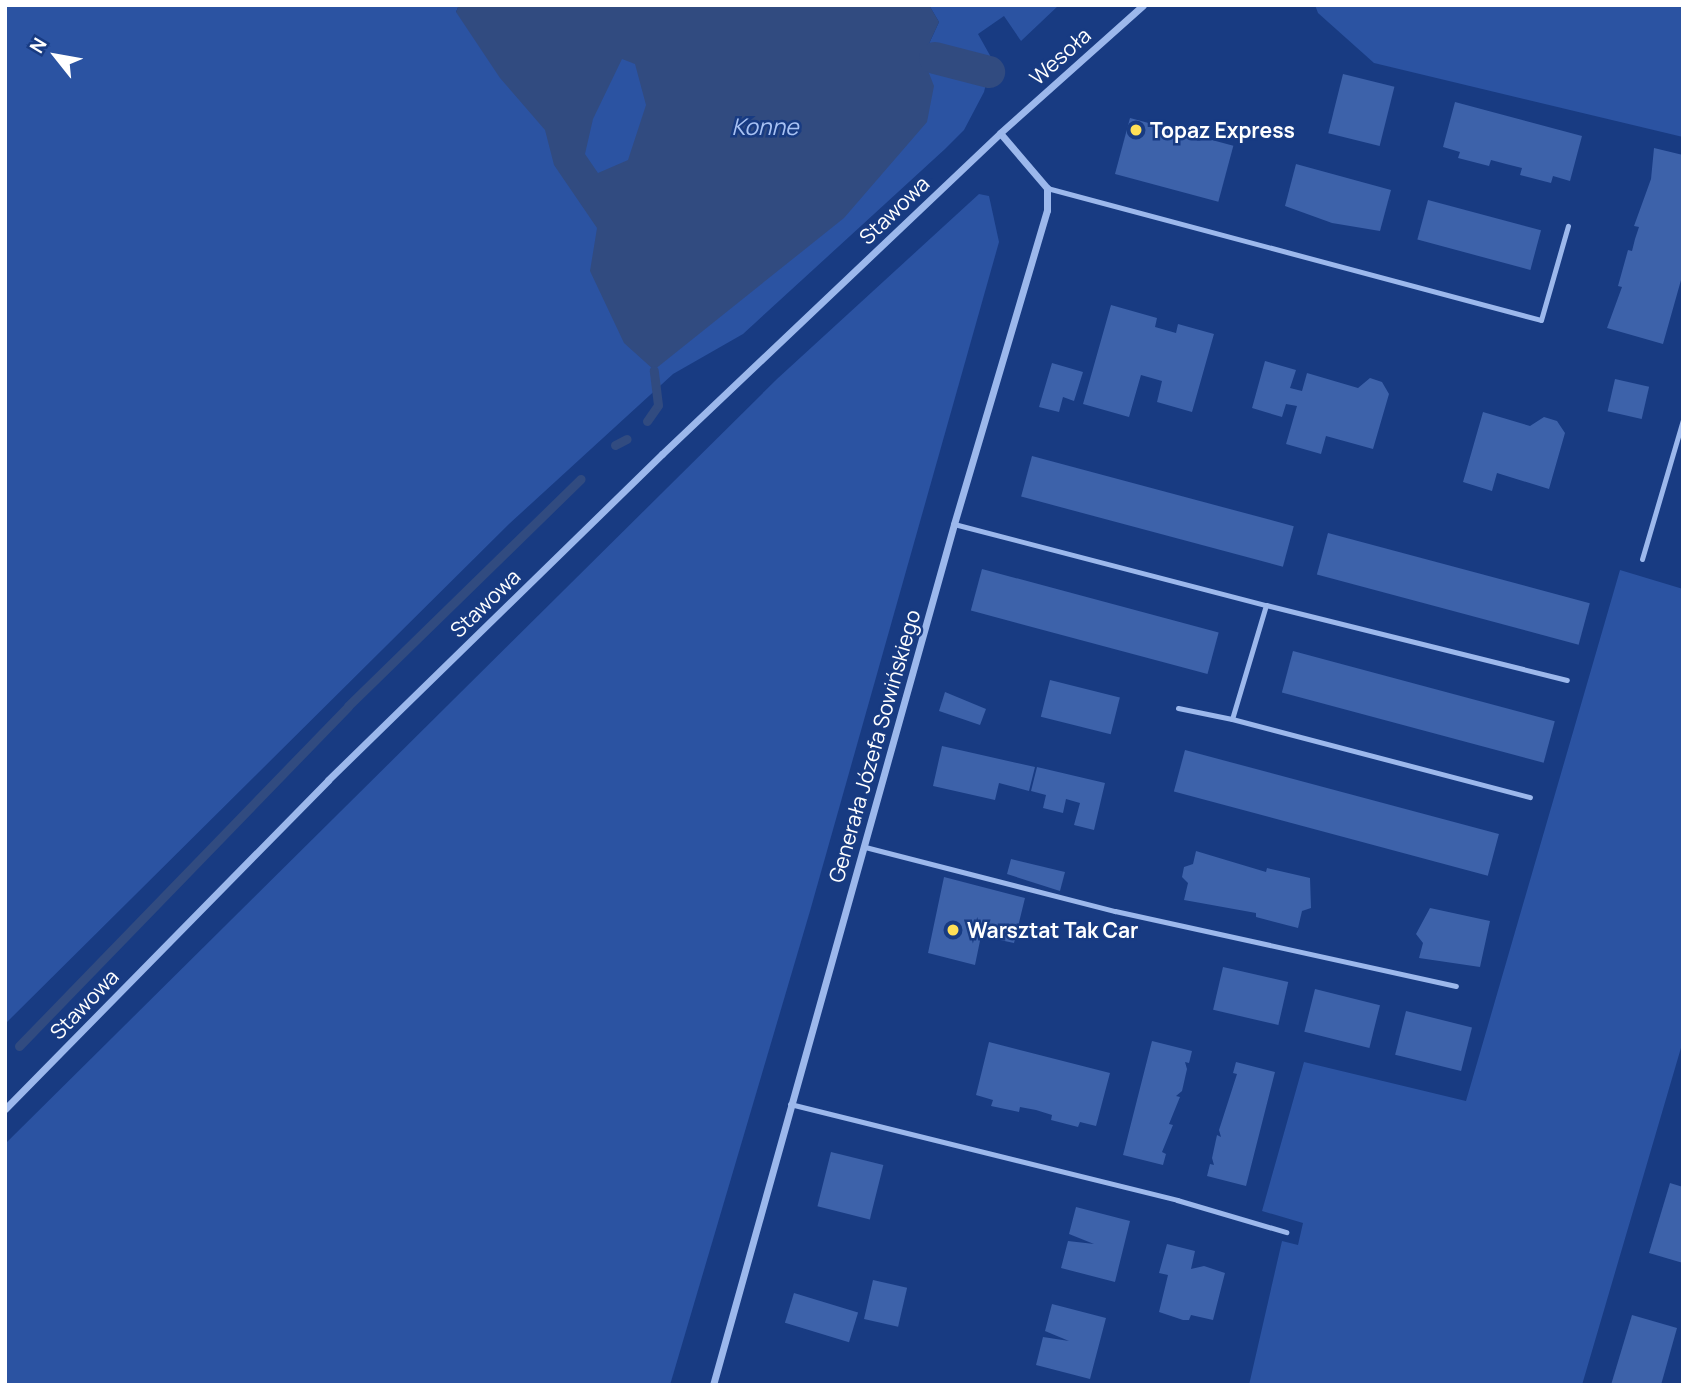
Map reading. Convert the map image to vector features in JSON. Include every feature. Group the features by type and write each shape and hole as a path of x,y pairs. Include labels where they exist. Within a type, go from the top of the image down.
{"street":[{"name":"Wesoła","path":"1000,133 1143,5"},
{"path":"1000,133 1048,188"},
{"name":"Stawowa","path":"5,1109 328,780 1000,133"},
{"name":"Generała Józefa Sowińskiego","path":"713,1385 954,524 1047,210 1048,188"}],"lane":[{"path":"1048,188 1541,320 1568,226"},
{"path":"1642,559 1683,420"},
{"path":"954,524 1567,680"},
{"path":"1231,719 1266,605"},
{"path":"1178,708 1231,719 1530,797"},
{"path":"865,846 1115,911 1456,986"},
{"path":"790,1104 1165,1197 1286,1232"}],"shaded area":[{"path":"5,5 459,5 456,12 608,42 928,75 925,62 934,63 936,52 927,48 939,22 929,5 1059,5 1021,41 1004,16 978,34 992,59 984,92 964,130 743,334 673,374 509,524 5,1024"},
{"path":"1315,5 1683,5 1683,137 1374,63 1318,13"},
{"path":"979,194 989,196 999,242 810,911 670,1385 5,1385 5,1144 777,379"},
{"path":"1620,570 1683,589 1683,1041 1582,1385 1249,1385 1282,1241 1298,1245 1303,1223 1262,1211 1304,1062 1466,1101"}],"water":[{"name":"Konne","path":"459,5 929,5 939,22 927,48 936,52 934,64 925,63 934,86 927,122 844,218 654,370 624,343 590,271 597,228 554,165 545,130 500,78 456,12","holes":["622,59 635,64 646,105 628,160 598,173 585,154 593,119"]}],"building":[{"path":"1343,74 1394,87 1380,146 1328,133"},
{"path":"1455,102 1582,136 1570,181 1553,176 1551,183 1520,175 1522,168 1491,160 1489,166 1458,158 1460,152 1443,147"},
{"path":"1130,118 1233,146 1218,202 1115,174"},
{"path":"1654,148 1683,155 1683,273 1663,344 1607,328 1622,287 1618,286 1628,250 1632,251 1639,227 1634,226 1651,179"},
{"path":"1296,164 1391,190 1380,231 1332,223 1285,206"},
{"path":"1428,200 1541,230 1530,270 1417,240"},
{"path":"1111,305 1157,318 1155,327 1176,333 1178,324 1214,334 1192,412 1157,402 1162,381 1141,375 1129,417 1083,404"},
{"path":"1265,361 1296,370 1290,388 1302,391 1307,373 1358,388 1370,378 1382,382 1389,394 1373,449 1326,436 1321,454 1286,444 1297,406 1286,404 1282,417 1252,408"},
{"path":"1052,363 1083,372 1074,401 1063,397 1059,412 1039,407"},
{"path":"1615,379 1649,387 1642,419 1608,411"},
{"path":"1483,412 1530,426 1544,417 1557,421 1565,433 1549,489 1497,473 1492,491 1463,482"},
{"path":"1032,456 1294,526 1283,567 1021,497"},
{"path":"1328,533 1590,603 1579,645 1317,575"},
{"path":"982,569 1219,632 1208,674 971,611"},
{"path":"1293,651 1555,721 1544,763 1282,693"},
{"path":"1050,680 1120,697 1111,734 1041,717"},
{"path":"945,692 986,709 980,725 939,711"},
{"path":"942,746 1035,767 1029,791 999,783 995,800 933,786"},
{"path":"1185,750 1499,834 1488,876 1174,792"},
{"path":"1037,767 1105,783 1094,830 1074,825 1080,803 1066,799 1063,813 1043,808 1046,795 1031,791"},
{"path":"1196,851 1266,872 1267,868 1310,878 1311,908 1302,911 1298,928 1256,917 1256,913 1184,900 1188,883 1182,877 1184,867 1193,864"},
{"path":"1011,859 1065,872 1060,891 1007,874"},
{"path":"944,877 1025,898 1014,943 981,936 975,965 928,953"},
{"path":"1430,908 1490,921 1480,967 1419,958 1423,943 1416,934"},
{"path":"1223,967 1288,982 1278,1025 1213,1010"},
{"path":"1315,989 1380,1005 1369,1048 1304,1032"},
{"path":"1406,1011 1472,1027 1461,1071 1395,1055"},
{"path":"1152,1041 1192,1051 1189,1063 1185,1062 1187,1069 1182,1091 1176,1096 1180,1097 1162,1152 1166,1154 1163,1165 1123,1155"},
{"path":"989,1042 1110,1073 1096,1126 1080,1122 1078,1127 1051,1120 1052,1115 1036,1110 1020,1107 1019,1112 991,1106 993,1100 976,1095"},
{"path":"1236,1062 1275,1072 1246,1186 1207,1176 1210,1164 1214,1165 1212,1158 1217,1135 1221,1137 1219,1130 1237,1074 1233,1073"},
{"path":"831,1152 883,1165 870,1219 817,1206"},
{"path":"1670,1183 1683,1187 1683,1263 1649,1253"},
{"path":"1076,1207 1130,1221 1115,1282 1061,1268 1068,1241 1094,1244 1069,1234"},
{"path":"1167,1244 1195,1251 1191,1269 1204,1266 1225,1273 1213,1320 1191,1315 1189,1320 1183,1320 1159,1312 1168,1275 1159,1273"},
{"path":"873,1280 907,1288 898,1327 864,1319"},
{"path":"794,1293 858,1313 849,1342 785,1323"},
{"path":"1052,1304 1106,1318 1090,1379 1036,1365 1043,1337 1069,1341 1045,1331"},
{"path":"1632,1315 1677,1328 1661,1385 1611,1385"}],"waterway":[{"path":"935,58 989,72"},
{"path":"647,421 658,405 654,370"},
{"path":"615,445 627,439"},
{"path":"19,1046 348,706 581,479"}],"place":[{"name":"Topaz Express","path":"1136,130"},
{"name":"Warsztat Tak Car","path":"953,930"}]}
